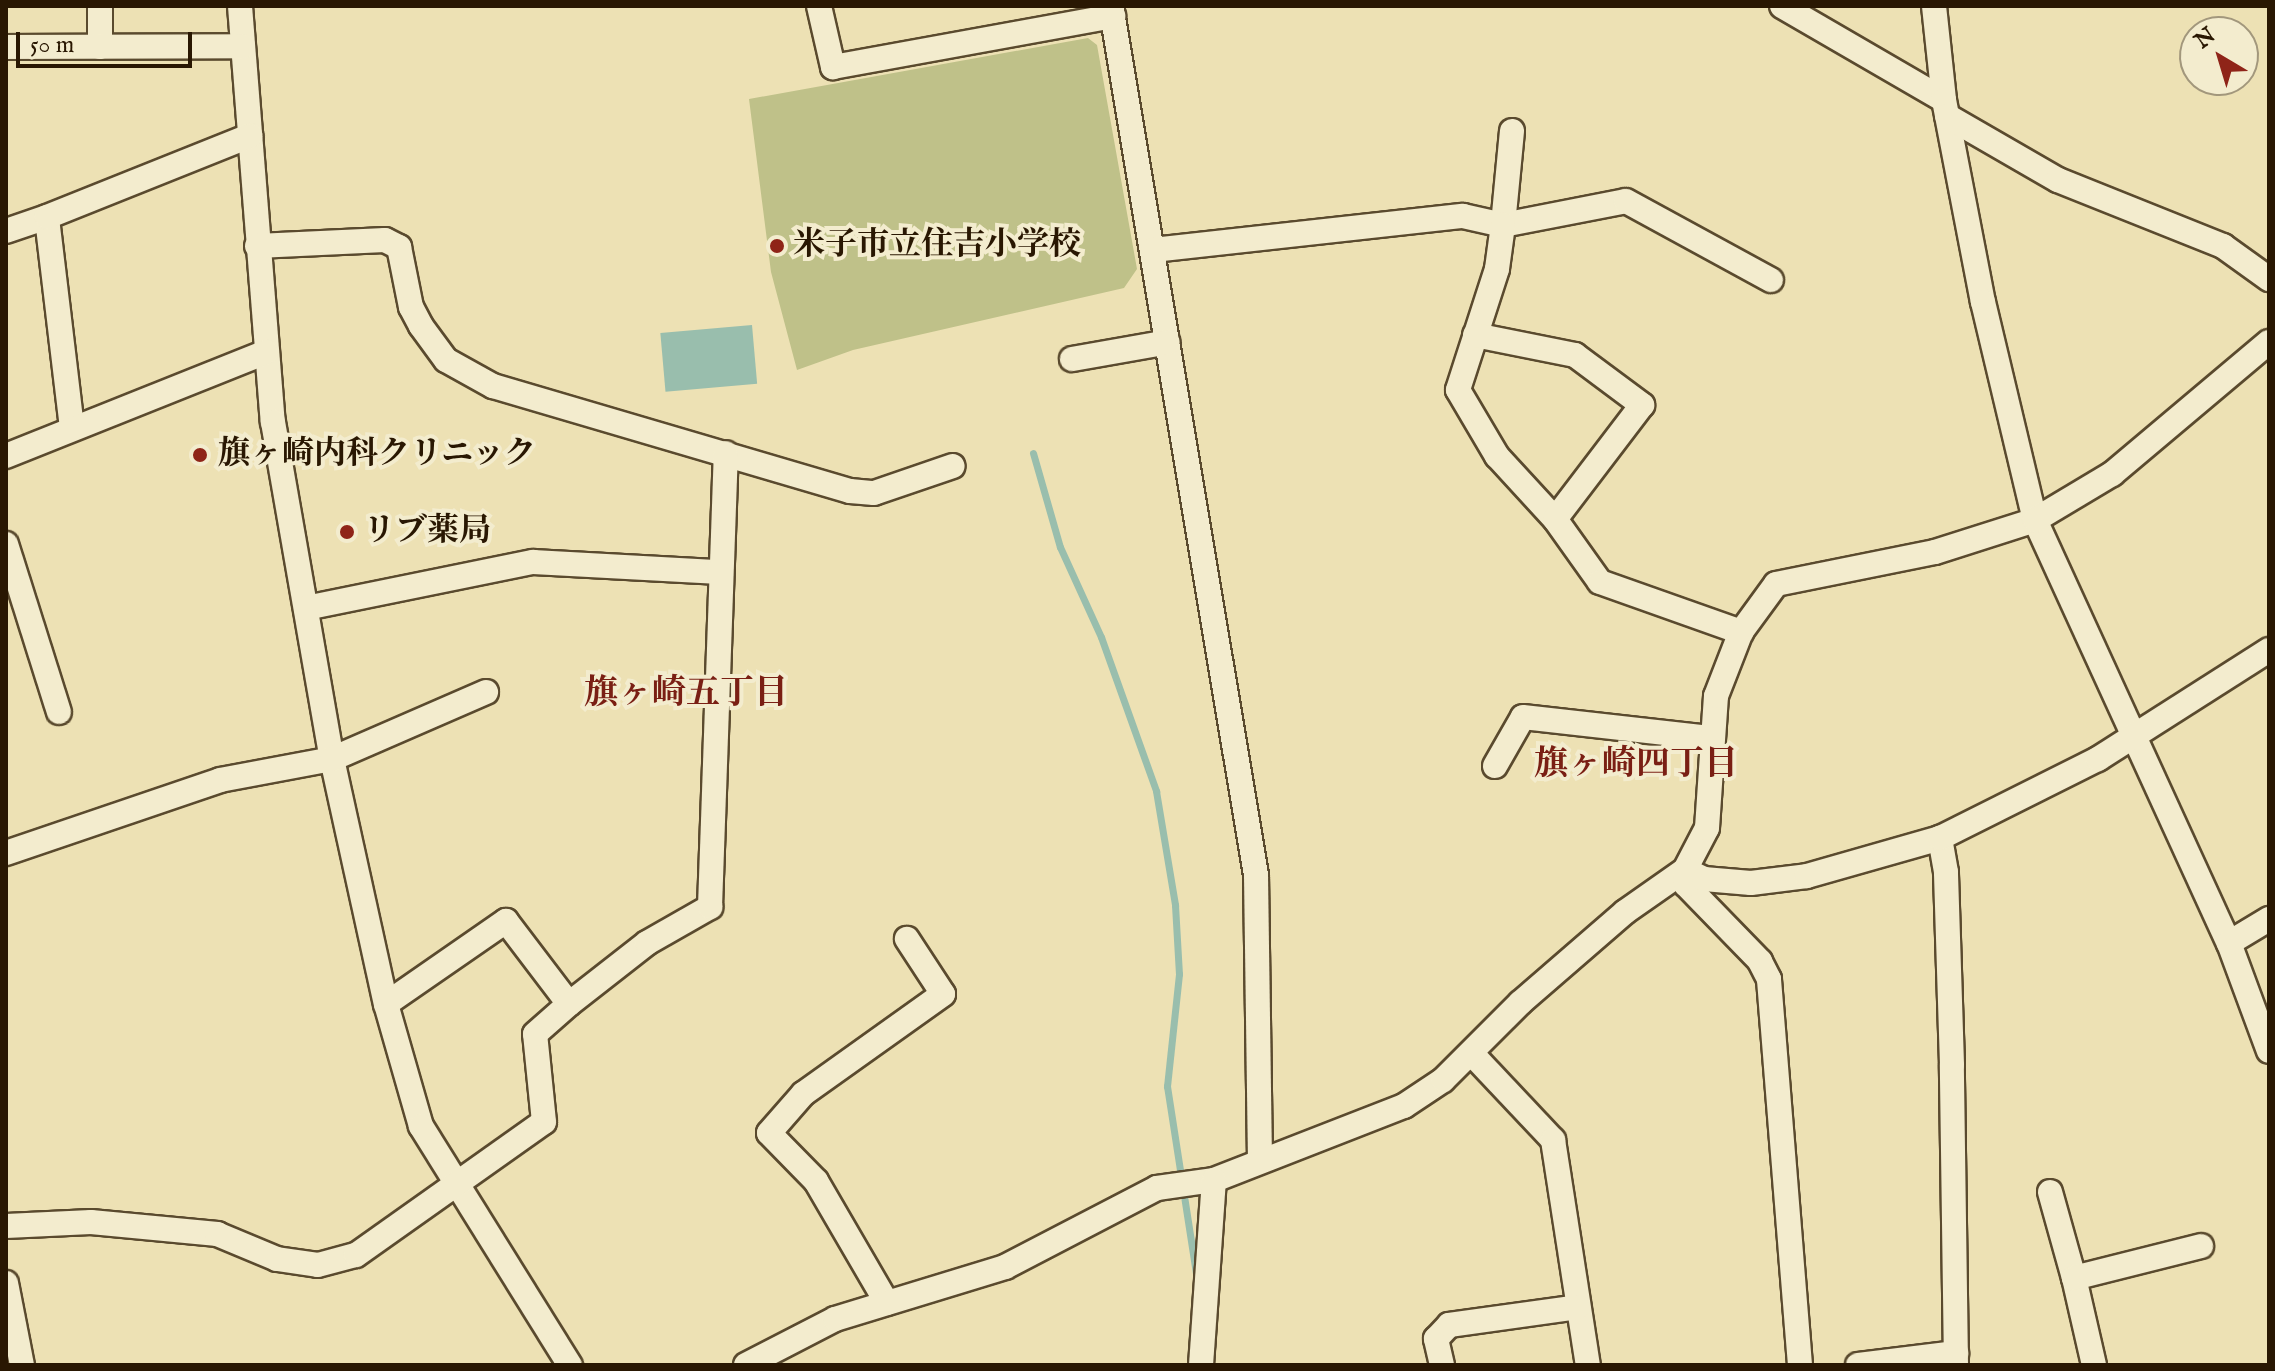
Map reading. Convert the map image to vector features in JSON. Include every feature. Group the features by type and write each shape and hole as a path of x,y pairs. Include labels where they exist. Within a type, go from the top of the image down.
{"street":[{"path":"100,6 100,47"},
{"path":"240,6 266,352 332,759 386,1004 421,1126 570,1365"},
{"path":"819,6 833,67 1112,11 1256,875 1260,1161"},
{"path":"1782,6 2058,180 2223,246 2269,279"},
{"path":"1934,6 1946,108 1983,302 2035,520 2229,943 2268,1046"},
{"path":"6,47 243,46"},
{"path":"1512,131 1497,269 1458,390 1497,456 1555,519 1600,582 1741,632"},
{"path":"6,231 250,136"},
{"path":"1153,250 1463,216 1503,225 1626,201 1771,280"},
{"path":"47,217 72,428"},
{"path":"257,246 385,240 399,247 411,307 421,326 446,360 493,386 850,491 874,493 953,466"},
{"path":"1475,335 1575,355 1642,405 1555,519"},
{"path":"1072,359 1168,342"},
{"path":"746,1365 835,1319 1005,1267 1157,1188 1214,1180 1404,1106 1473,1055 1520,1003 1625,912 1685,870 1707,828 1710,738 1716,696 1741,632 1776,584 1935,552 2035,520 2112,474 2269,342"},
{"path":"6,456 266,352"},
{"path":"6,1226 91,1222 217,1234 277,1259 318,1265 356,1255 454,1181 544,1122 535,1034 647,943 710,907 726,453"},
{"path":"6,544 59,712"},
{"path":"306,608 533,562 720,572"},
{"path":"1685,870 1704,879 1751,883 1793,878 1940,838 2136,738 2269,650"},
{"path":"6,853 220,780 332,759 486,692"},
{"path":"1495,766 1523,717 1710,738"},
{"path":"1858,1365 1956,1359 1952,1065 1946,872 1940,838"},
{"path":"1685,870 1686,885 1760,961 1769,979 1800,1365"},
{"path":"2229,943 2269,919"},
{"path":"386,1004 506,921 569,1004"},
{"path":"887,1303 816,1181 769,1133 803,1094 943,994 907,939"},
{"path":"1473,1055 1553,1140 1588,1365"},
{"path":"1201,1365 1214,1180"},
{"path":"2050,1192 2094,1365"},
{"path":"2074,1278 2201,1246"},
{"path":"6,1283 22,1365"},
{"path":"1442,1365 1436,1339 1449,1325 1578,1307"}],"green space":[{"path":"1088,38 1097,45 1137,269 1124,288 853,350 797,370 771,272 749,99"}],"shaded area":[{"path":"752,325 757,384 665,392 660,333"}],"waterway":[{"path":"1033,453 1060,547 1101,637 1156,791 1175,905 1179,974 1167,1086 1197,1280"}],"place":[{"name":"米子市立住吉小学校","path":"777,246"},
{"name":"旗ヶ崎内科クリニック","path":"200,455"},
{"name":"リブ薬局","path":"347,532"}],"district":[{"name":"旗ヶ崎五丁目","path":"686,694"},
{"name":"旗ヶ崎四丁目","path":"1636,765"}]}
